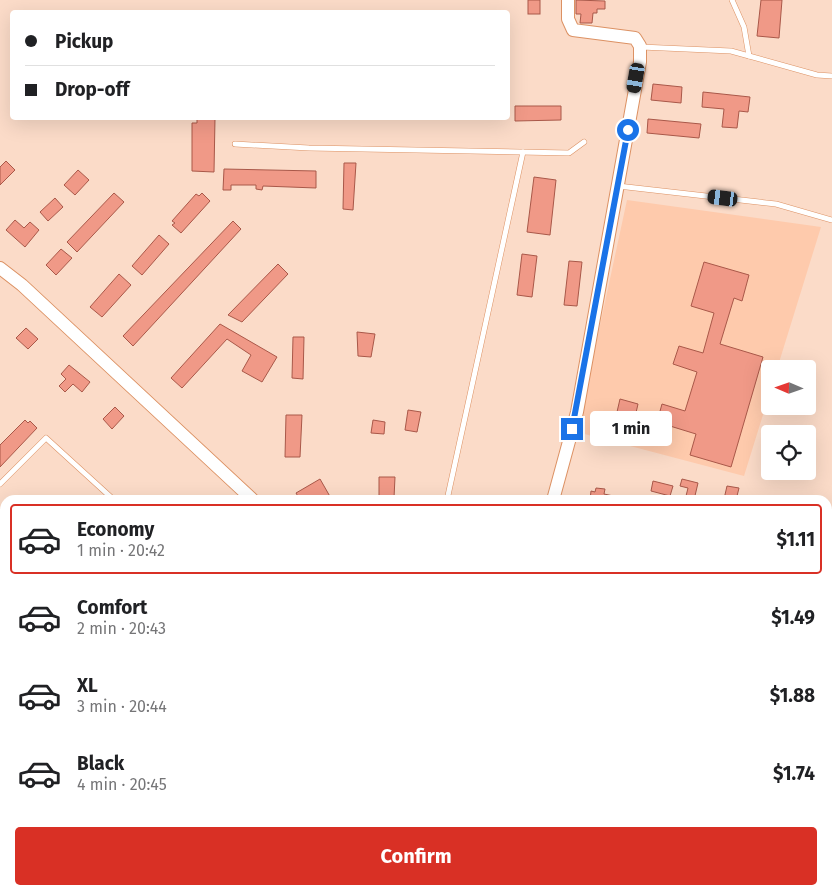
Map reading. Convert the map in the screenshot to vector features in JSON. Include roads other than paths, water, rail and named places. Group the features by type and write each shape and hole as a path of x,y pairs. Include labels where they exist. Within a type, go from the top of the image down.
{"street":[{"path":"554,495 577,412 640,62 638,40 630,36 573,30 568,19 568,0"},
{"path":"0,268 22,285 248,495"}],"lane":[{"path":"732,0 744,27 749,56"},
{"path":"640,46 731,51 817,75 832,76"},
{"path":"235,144 309,148 569,153 584,142"},
{"path":"448,495 523,152"},
{"path":"617,186 776,204 832,220"},
{"path":"0,484 46,438 109,495"}]}
